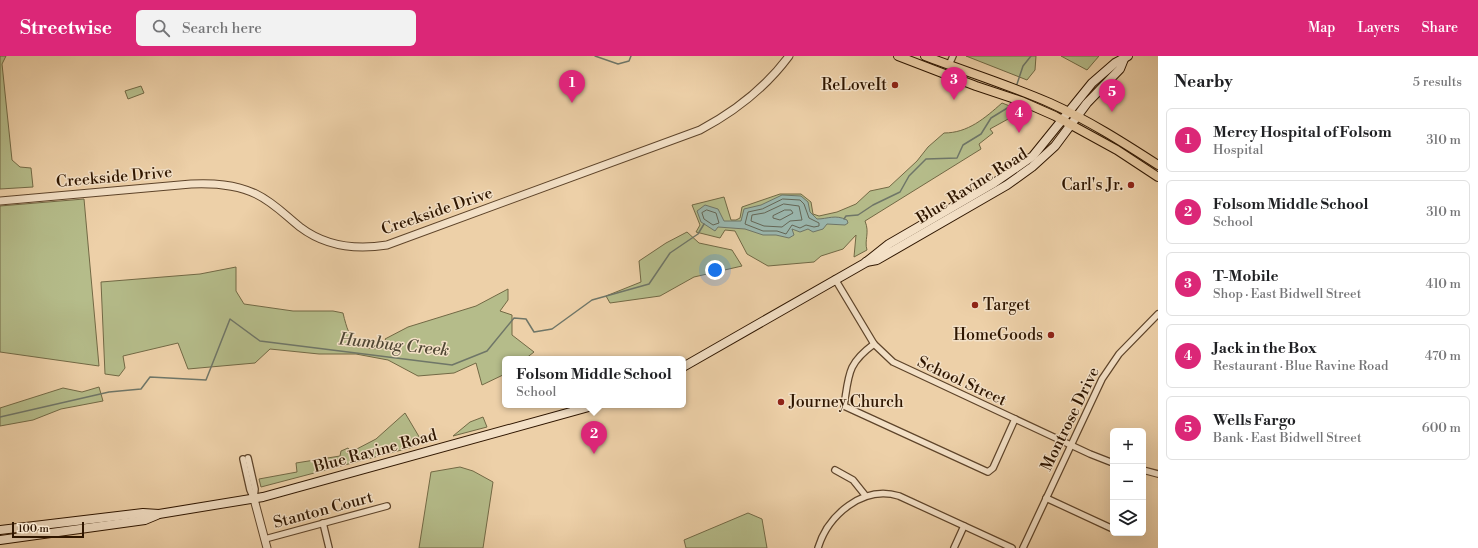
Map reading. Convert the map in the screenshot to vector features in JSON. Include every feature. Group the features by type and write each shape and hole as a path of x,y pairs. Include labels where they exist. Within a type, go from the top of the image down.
{"main road":[{"path":"898,56 1021,101 1062,120 1157,175"},
{"path":"912,56 937,65 946,61"},
{"path":"925,56 946,61 1077,116 1157,165 1152,168 1127,154 1119,152"},
{"name":"Blue Ravine Road","path":"686,365 865,262 889,244 942,215 1005,176 1033,156 1068,112 1105,70 1126,58"},
{"name":"Blue Ravine Road","path":"865,262 877,260 989,195 1032,167 1055,146 1097,91 1120,69 1126,58"},
{"path":"943,73 947,70 983,83 1007,86"},
{"path":"989,195 992,190 1002,184 1005,176"},
{"path":"888,253 888,249 906,238 911,231"},
{"name":"Blue Ravine Road","path":"0,529 143,513 159,514 254,499 585,408"},
{"name":"Blue Ravine Road","path":"0,540 145,520 159,514"}],"street":[{"name":"Creekside Drive","path":"0,200 191,184 222,184 246,189 262,197 276,206 300,227 323,240 360,248 387,245 700,130 730,113 745,101 780,68 789,56"},
{"path":"946,61 953,56"},
{"name":"School Street","path":"836,279 874,344 887,358 899,366 1070,445 1110,462"},
{"name":"Montrose Drive","path":"1023,548 1094,392 1110,366 1129,343 1158,314"},
{"path":"874,344 857,358 851,368 844,406 988,472 993,468 1014,419"},
{"path":"245,459 250,490 254,499 267,548"},
{"path":"835,470 853,480 865,495"},
{"path":"1146,471 1158,474"},
{"path":"818,548 823,534 851,503 865,495 879,492 899,496 1012,548"},
{"path":"1046,498 1110,529"},
{"name":"Stanton Court","path":"265,539 387,506"},
{"path":"322,523 329,548"},
{"path":"954,548 964,526"}],"green space":[{"path":"0,56 6,56 2,64 12,160 20,167 31,168 33,187 0,189"},
{"path":"966,56 1036,56 1035,70 1027,80"},
{"path":"1061,56 1099,56 1087,70"},
{"path":"141,86 144,93 128,99 125,91"},
{"path":"1002,103 1020,110 1019,113 990,129 993,133 979,144 981,149 865,221 867,229 867,250 854,257 856,235 843,249 821,256 814,262 768,266 747,254 735,231 725,230 720,238 696,232 700,225 692,205 724,197 731,220 740,218 742,207 780,194 801,194 811,202 813,214 819,216 837,212 856,204 870,191 889,187 917,161 928,147 944,133 961,130 976,124"},
{"path":"84,199 99,366 0,352 0,206"},
{"path":"687,232 699,243 732,250 742,266 694,277 660,296 610,303 606,296 641,282 639,261 666,243"},
{"path":"236,267 236,291 244,304 293,311 333,311 343,313 352,339 362,347 370,348 390,347 385,339 408,327 476,306 508,289 508,300 500,311 512,315 512,335 534,352 529,356 502,356 502,375 482,385 476,363 454,373 418,376 388,360 356,354 319,354 270,349 255,363 188,369 178,343 123,356 125,368 119,376 105,374 101,282 200,274"},
{"path":"99,387 103,401 61,409 33,420 0,426 0,408 63,388 82,392"},
{"path":"405,413 421,440 413,447 261,487 259,479 297,472 296,463 340,456 341,451 348,448 351,452 376,439"},
{"path":"483,417 487,427 453,436 470,422"},
{"path":"460,467 473,471 493,482 483,548 419,548 431,472"},
{"path":"748,513 762,519 767,548 686,548 684,540"}],"water":[{"path":"782,195 801,196 808,202 810,212 817,219 839,217 847,220 848,223 845,225 827,224 823,229 813,232 808,229 800,232 792,229 794,235 789,238 776,235 763,235 745,229 718,227 715,231 701,222 697,211 705,205 718,209 724,221 741,221 744,209 761,205"}],"waterway":[{"path":"595,56 618,64 629,61 631,56"},
{"name":"Humbug Creek","path":"1016,87 1023,66 1031,56"},
{"name":"Humbug Creek","path":"844,219 846,216 858,215 873,205 900,192 909,176 926,159 957,158 963,145 981,134 991,118 1009,107 1012,100"},
{"name":"Humbug Creek","path":"0,417 109,392 141,389 150,377 206,380 230,319 260,341 452,365 487,351 514,318 526,319 534,332 552,329 592,300 649,284 670,253 698,234 704,224"}],"place":[{"name":"ReLoveIt","path":"895,85"},
{"name":"T-Mobile","path":"954,100"},
{"name":"Mercy Hospital of Folsom","path":"572,103"},
{"name":"Wells Fargo","path":"1112,112"},
{"name":"Jack in the Box","path":"1019,133"},
{"name":"Carl's Jr.","path":"1131,185"},
{"name":"Target","path":"975,305"},
{"name":"HomeGoods","path":"1051,335"},
{"name":"Journey Church","path":"781,402"},
{"name":"Folsom Middle School","path":"594,454"}]}
